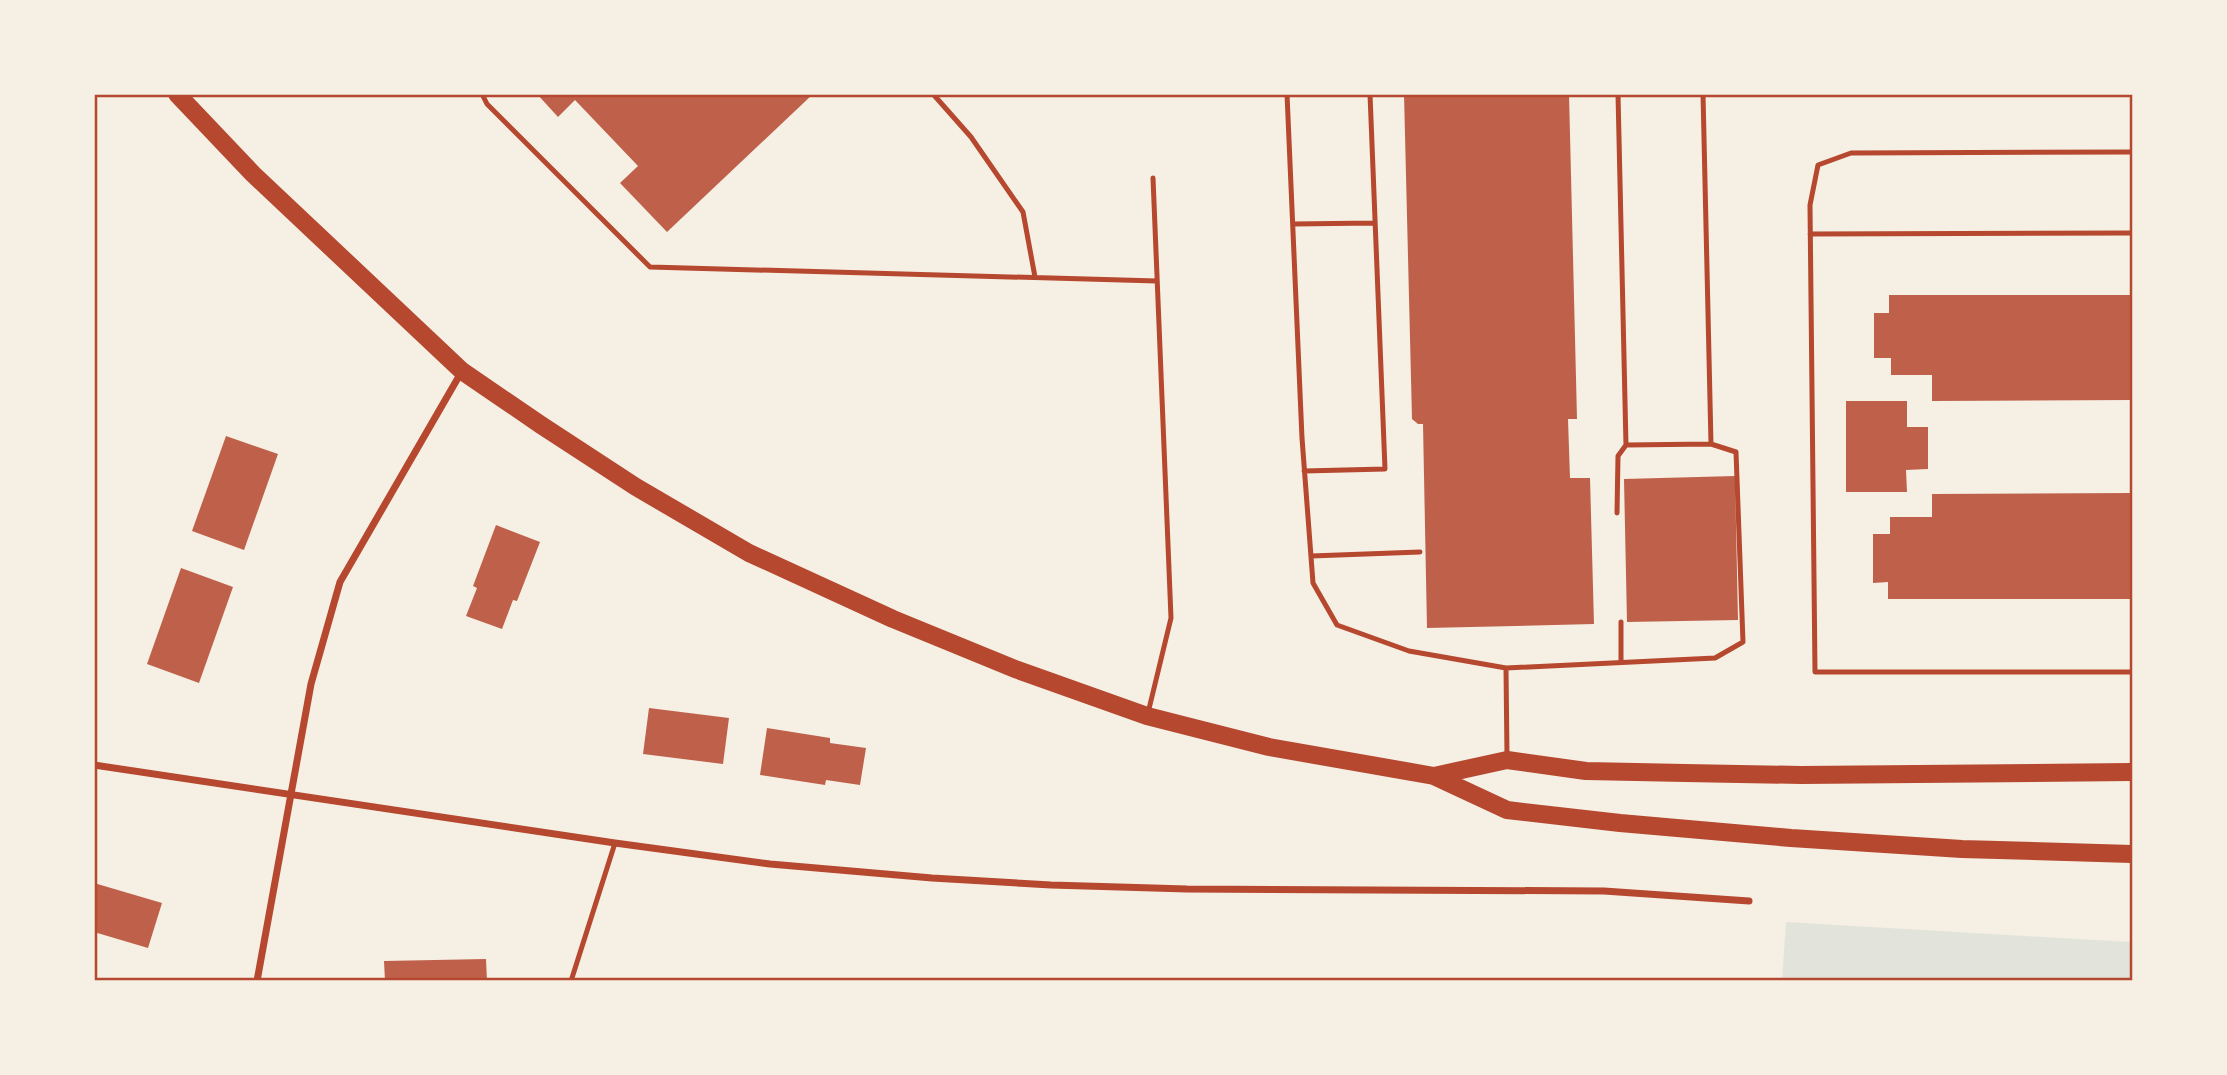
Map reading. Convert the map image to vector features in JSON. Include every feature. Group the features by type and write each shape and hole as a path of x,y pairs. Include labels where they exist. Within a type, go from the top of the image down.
{"main road":[{"path":"177,94 263,183 462,371 636,487 749,552 893,619 1015,669 1147,716 1269,747 1434,776 1507,810 1607,822 1791,838 1962,849 2133,854"},
{"path":"1434,776 1507,761 1586,771 1685,774 2133,772"}],"street":[{"path":"257,981 311,684 340,582 462,371"},
{"path":"94,765 770,864 1051,886 1604,891 1749,901"}],"lane":[{"path":"482,94 487,104 650,267 1157,281"},
{"path":"933,94 971,137 1023,212 1035,277"},
{"path":"1287,94 1304,471 1312,583 1337,625 1409,650 1506,668 1715,658 1743,642 1736,452 1711,444 1626,445"},
{"path":"1304,471 1385,469 1370,94"},
{"path":"1617,513 1618,457 1626,445 1618,94"},
{"path":"1703,94 1711,444"},
{"path":"2133,152 1851,153 1818,165 1810,205 1815,673 2133,672"},
{"path":"1147,716 1171,618 1153,178"},
{"path":"1293,223 1375,223"},
{"path":"1810,234 2133,233"},
{"path":"1311,556 1420,552"},
{"path":"1620,622 1621,662"},
{"path":"1506,668 1507,761"},
{"path":"572,981 615,843"}],"shaded area":[{"path":"1786,922 2130,942 2131,980 1782,980"}],"building":[{"path":"537,94 813,94 667,232 620,183 638,166 575,100 558,117"},
{"path":"1404,94 1569,94 1577,419 1568,419 1570,478 1590,478 1594,624 1427,628 1423,424 1412,419"},
{"path":"1889,295 2132,295 2132,400 1932,401 1932,375 1891,375 1891,358 1874,358 1874,313 1889,313"},
{"path":"1846,401 1907,401 1907,427 1928,427 1928,469 1906,470 1907,492 1846,492"},
{"path":"226,436 278,454 244,550 192,531"},
{"path":"1735,476 1738,620 1627,622 1624,479"},
{"path":"2132,493 2132,599 1888,599 1888,582 1873,583 1873,534 1890,534 1890,517 1932,517 1932,494"},
{"path":"496,525 540,542 517,601 513,600 502,629 466,616 477,588 473,586"},
{"path":"181,568 233,587 199,683 147,664"},
{"path":"649,708 729,718 723,764 643,754"},
{"path":"767,728 830,738 830,743 866,748 860,785 826,780 825,785 760,775"},
{"path":"94,883 162,903 148,948 94,932"},
{"path":"486,959 487,981 385,981 384,961"}]}
